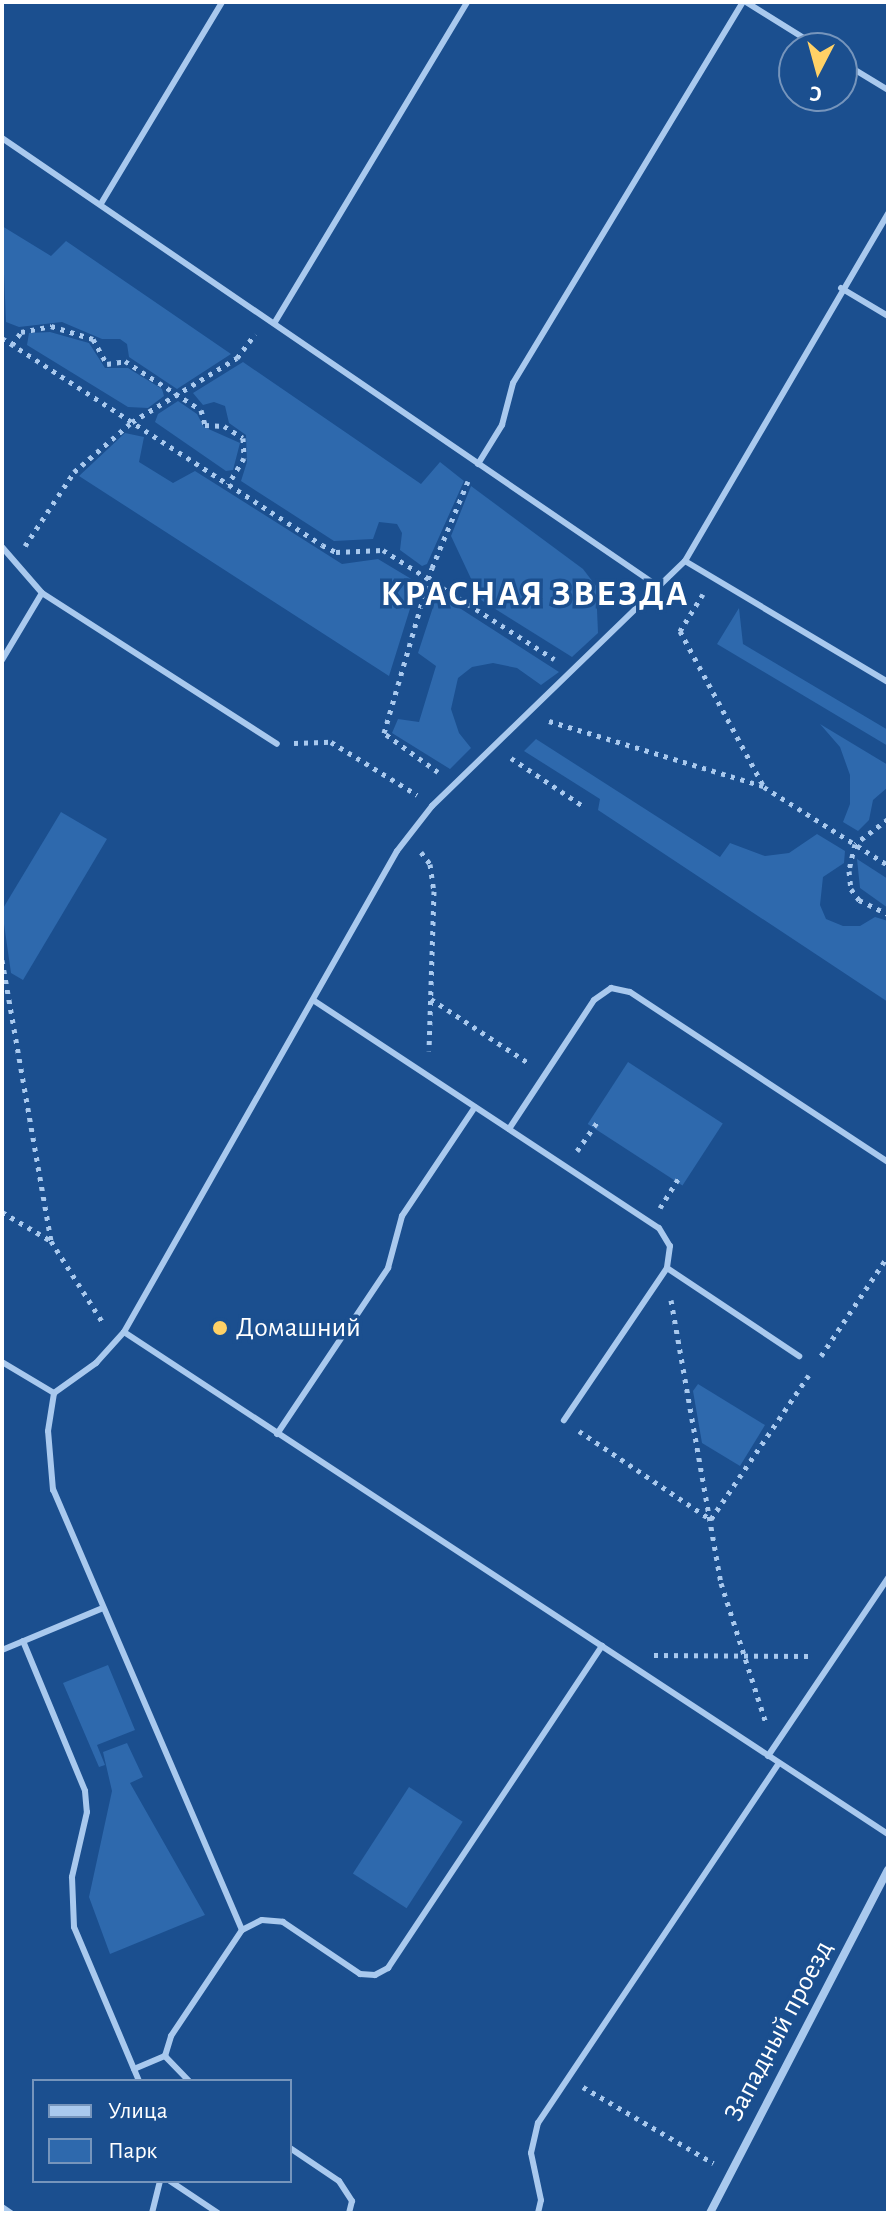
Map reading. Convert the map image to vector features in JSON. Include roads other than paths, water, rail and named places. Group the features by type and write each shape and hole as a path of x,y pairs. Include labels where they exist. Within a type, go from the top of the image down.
{"street":[{"name":"Западный проезд","path":"710,2213 888,1870"}],"lane":[{"path":"102,202 222,2"},
{"path":"275,322 467,2"},
{"path":"478,464 502,425 513,383 744,2 794,32"},
{"path":"858,72 888,90"},
{"path":"2,138 102,202 659,587"},
{"path":"242,1930 53,1490 48,1431 54,1393 124,1332 397,851 456,783 685,561 841,288 888,213"},
{"path":"841,288 888,316"},
{"path":"2,547 42,593 277,744"},
{"path":"685,561 888,682"},
{"path":"2,660 42,593"},
{"path":"509,1129 594,1000 611,988 630,992 888,1162"},
{"path":"313,1000 650,1222 670,1246 667,1268 564,1420"},
{"path":"277,1434 388,1268 402,1216 475,1107"},
{"path":"667,1268 799,1356"},
{"path":"124,1332 888,1834"},
{"path":"2,1362 54,1393"},
{"path":"768,1756 888,1578"},
{"path":"2,1650 103,1608"},
{"path":"23,1641 85,1791 87,1812 72,1877 74,1927 138,2079"},
{"path":"165,2056 171,2036 242,1930 262,1920 283,1922 360,1974 375,1975 388,1968 602,1646"},
{"path":"538,2213 541,2200 531,2153 538,2123 779,1763"},
{"path":"134,2069 165,2056"},
{"path":"165,2056 187,2079"},
{"path":"292,2149 339,2181 352,2201 349,2213"},
{"path":"152,2213 160,2183"},
{"path":"173,2183 218,2213"},
{"path":"2,2207 11,2213"}],"place":[{"name":"Домашний","path":"220,1328"}],"district":[{"name":"КРАСНАЯ ЗВЕЗДА","path":"535,595"}]}
